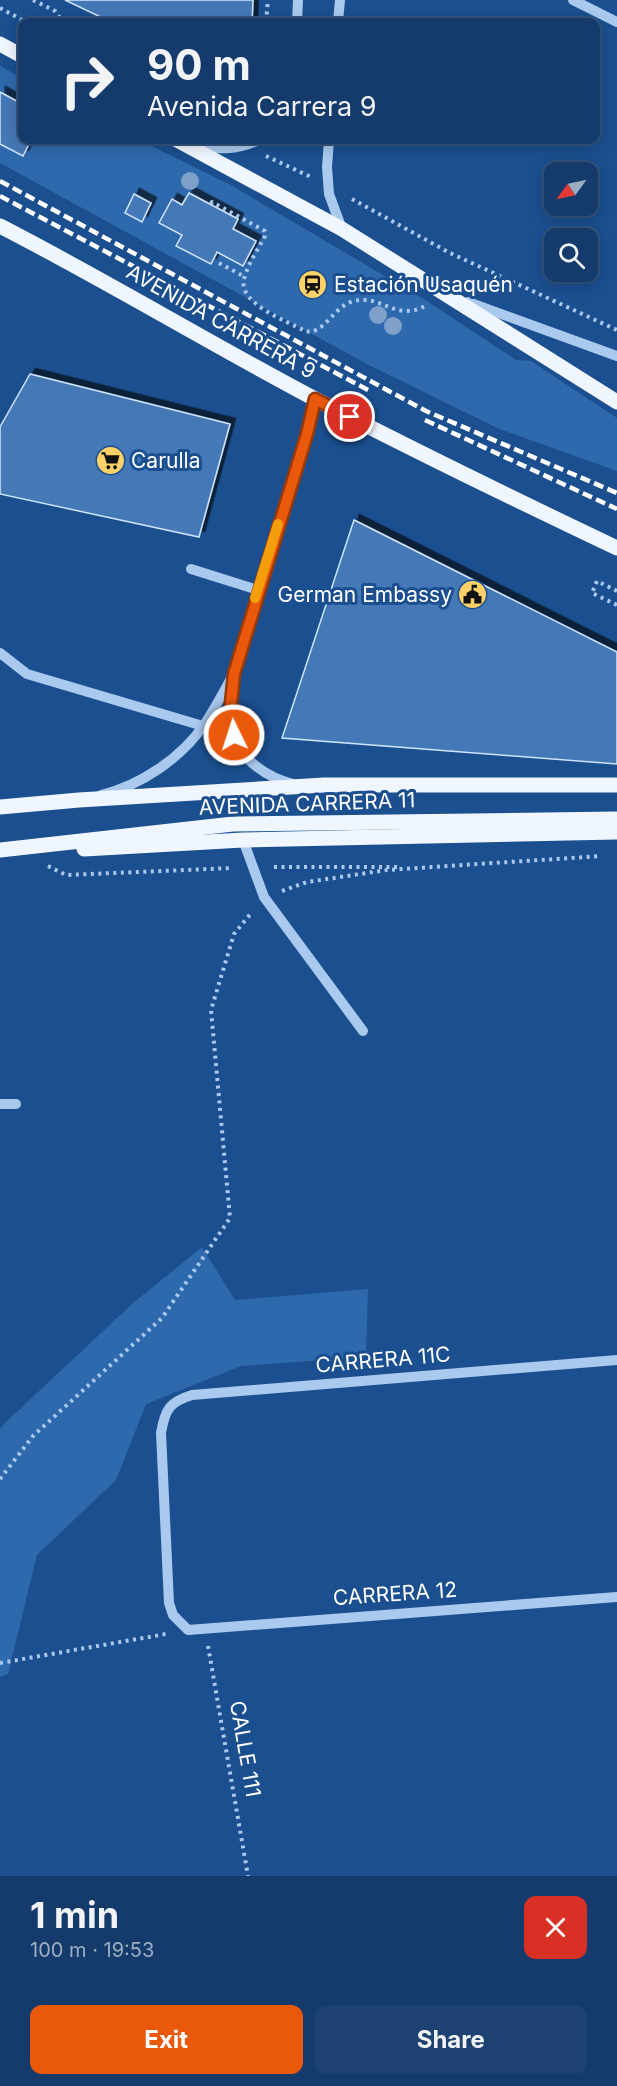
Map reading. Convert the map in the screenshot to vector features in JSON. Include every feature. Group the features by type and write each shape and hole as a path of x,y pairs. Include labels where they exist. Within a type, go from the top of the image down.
{"main road":[{"path":"0,44 18,54"},
{"path":"186,144 342,229 617,402"},
{"name":"AVENIDA CARRERA 9","path":"0,226 86,271 315,399 455,471 617,548"},
{"name":"AVENIDA CARRERA 11","path":"0,807 324,785 617,785"},
{"name":"AVENIDA CARRERA 11","path":"6,849 233,824 617,819"},
{"path":"6,849 99,849 243,840 617,832"}],"street":[{"path":"297,18 298,0"},
{"path":"338,18 340,0"},
{"path":"573,0 617,22"},
{"path":"190,144 217,149 245,147 251,144"},
{"path":"329,144 327,167 329,194 342,229"},
{"path":"446,294 617,356"},
{"path":"303,787 281,781 261,771 245,755 234,735 231,703 234,674 307,434 315,399"},
{"path":"191,569 258,590"},
{"path":"0,653 27,674 203,726"},
{"path":"79,800 107,793 135,782 161,767 184,748 203,726 234,674"},
{"path":"243,840 264,897 363,1031"},
{"path":"0,1104 15,1104"},
{"name":"CARRERA 11C","path":"188,1630 173,1615 169,1603 161,1449 163,1418 166,1410 173,1404 192,1395 617,1360"},
{"name":"CARRERA 12","path":"188,1630 617,1597"}],"path":[{"path":"33,0 55,11 60,18"},
{"path":"266,18 268,0"},
{"path":"0,8 19,18"},
{"path":"245,147 329,186 448,252 617,330"},
{"path":"211,204 212,202 265,231 265,236 245,277 244,290 250,300 309,332 317,331 342,305 352,301 370,300 399,311 409,312 424,307 446,294"},
{"path":"219,263 245,277"},
{"path":"617,591 597,581 592,593 617,605"},
{"path":"6,849 66,875 253,867 437,867"},
{"path":"0,1479 33,1436 162,1318 230,1218 211,1010 234,934 264,897 307,882 387,870 606,856"},
{"name":"CALLE 111","path":"204,1628 248,1876"},
{"path":"0,1663 188,1630"}],"shaded area":[{"path":"0,66 18,76 18,144 147,144 229,184 427,301 516,360 531,361 617,418 617,471 497,428 365,363 0,163"},
{"path":"202,1247 235,1300 368,1289 366,1357 241,1366 146,1404 116,1480 37,1555 8,1674 0,1677 0,1429 132,1304"}],"building":[{"path":"65,0 253,0 252,18 103,18"},
{"path":"0,92 18,102 18,144 29,144 23,156 0,144"},
{"path":"189,193 238,219 233,229 256,241 243,266 217,252 211,264 176,246 182,235 159,223 172,199 182,205"},
{"path":"134,194 151,203 142,222 125,213"},
{"name":"Carulla","path":"30,374 230,424 199,537 0,494 0,427"},
{"path":"354,520 617,652 617,764 282,738"}],"railway":[{"path":"0,181 426,411 617,493"},
{"path":"0,196 372,392"},
{"path":"425,420 617,509"}],"slow traffic":[{"path":"255,598 278,524"}],"place":[{"name":"Estación Usaquén","path":"313,285"},
{"name":"Carulla","path":"110,461"},
{"name":"German Embassy","path":"473,595"}],"route":[{"path":"234,735 231,703 234,674 307,434 315,399 350,417"}]}
